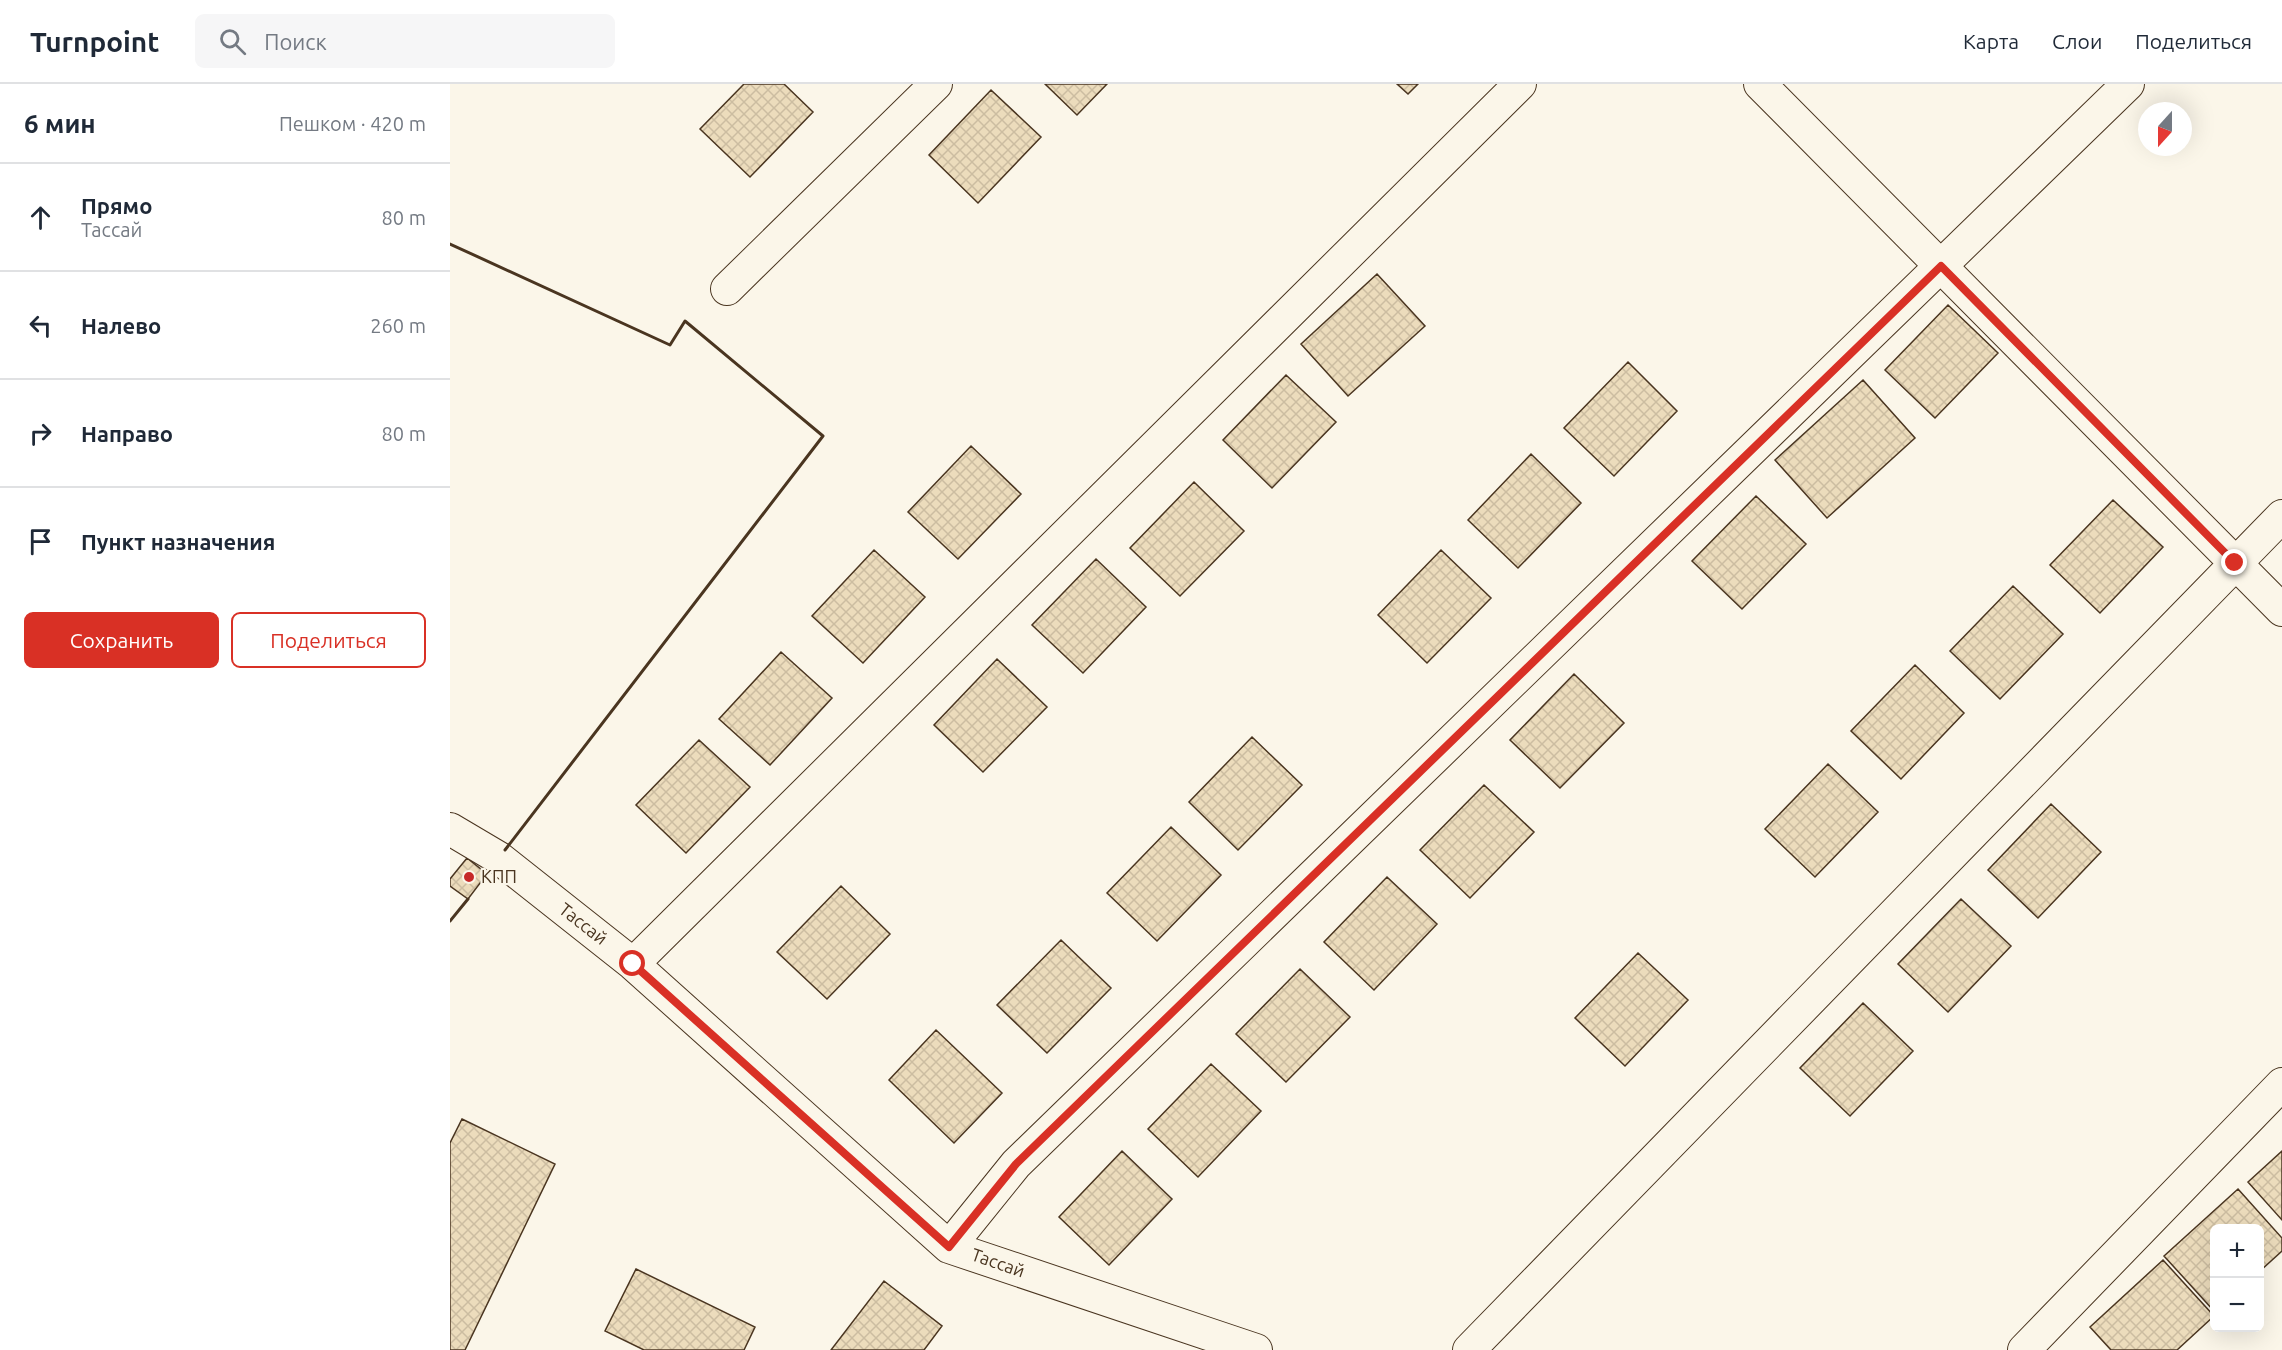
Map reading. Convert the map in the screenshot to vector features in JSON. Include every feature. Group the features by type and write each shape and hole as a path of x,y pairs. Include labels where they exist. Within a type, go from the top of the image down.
{"street":[{"path":"727,289 936,84"},
{"path":"633,964 1520,84"},
{"path":"1760,84 2282,610"},
{"path":"949,1247 1016,1164 2128,84"},
{"path":"1469,1350 2282,516"},
{"name":"Тассай","path":"450,829 499,858 633,964 949,1247 1256,1350"},
{"path":"2024,1350 2282,1084"}],"building":[{"path":"744,84 784,84 813,112 750,177 700,129"},
{"path":"1045,84 1107,84 1077,115"},
{"path":"1397,84 1418,84 1408,94"},
{"path":"991,90 1041,137 978,203 929,155"},
{"path":"1377,274 1425,326 1348,396 1301,344"},
{"path":"1948,305 1998,353 1935,418 1885,370"},
{"path":"1628,362 1677,411 1614,476 1564,428"},
{"path":"1286,375 1336,422 1272,488 1223,440"},
{"path":"1863,380 1915,438 1827,518 1775,460"},
{"path":"971,446 1021,494 958,559 908,512"},
{"path":"1531,454 1581,503 1518,568 1468,520"},
{"path":"1194,482 1244,531 1180,596 1130,548"},
{"path":"1756,496 1806,544 1742,609 1692,561"},
{"path":"2113,500 2163,547 2100,613 2050,565"},
{"path":"874,550 925,597 863,663 812,616"},
{"path":"1441,550 1491,598 1427,663 1378,615"},
{"path":"1096,559 1146,607 1083,673 1032,625"},
{"path":"2013,586 2063,634 2000,699 1950,651"},
{"path":"781,652 832,698 770,765 719,719"},
{"path":"997,659 1047,707 983,772 934,725"},
{"path":"1915,665 1964,713 1901,779 1851,731"},
{"path":"1574,674 1624,723 1560,788 1510,740"},
{"path":"1252,737 1302,785 1238,850 1189,802"},
{"path":"699,740 750,787 686,853 636,805"},
{"path":"1828,764 1878,812 1815,877 1765,829"},
{"path":"1484,785 1534,832 1470,898 1420,850"},
{"path":"2051,804 2101,852 2038,918 1988,870"},
{"path":"1171,827 1221,875 1157,941 1107,893"},
{"name":"КПП","path":"467,858 487,874 468,899 450,886 450,879"},
{"path":"1387,877 1437,924 1374,990 1324,942"},
{"path":"841,886 890,934 827,999 777,952"},
{"path":"1961,899 2011,946 1948,1012 1898,964"},
{"path":"1061,940 1111,988 1047,1053 997,1005"},
{"path":"1638,953 1688,1000 1625,1066 1575,1018"},
{"path":"1300,969 1350,1017 1286,1082 1236,1034"},
{"path":"1863,1003 1913,1051 1850,1116 1800,1068"},
{"path":"936,1030 1002,1093 954,1143 889,1080"},
{"path":"1211,1064 1261,1111 1198,1177 1148,1129"},
{"path":"462,1119 555,1164 465,1350 450,1350 450,1143"},
{"path":"1122,1151 1172,1199 1109,1265 1059,1217"},
{"path":"2282,1151 2282,1220 2248,1182"},
{"path":"2238,1189 2282,1238 2282,1251 2264,1267 2264,1224 2210,1224 2210,1307 2164,1256"},
{"path":"2163,1260 2210,1312 2210,1320 2177,1350 2111,1350 2090,1327"},
{"path":"636,1269 755,1327 744,1350 644,1350 605,1331"},
{"path":"884,1281 942,1326 924,1350 831,1350"}],"wall":[{"path":"450,244 670,345 685,321 823,436 505,850"},
{"path":"450,921 468,899"}],"place":[{"name":"КПП","path":"469,877"}],"route":[{"path":"633,964 949,1247 1016,1164 1941,266 2235,563"}]}
